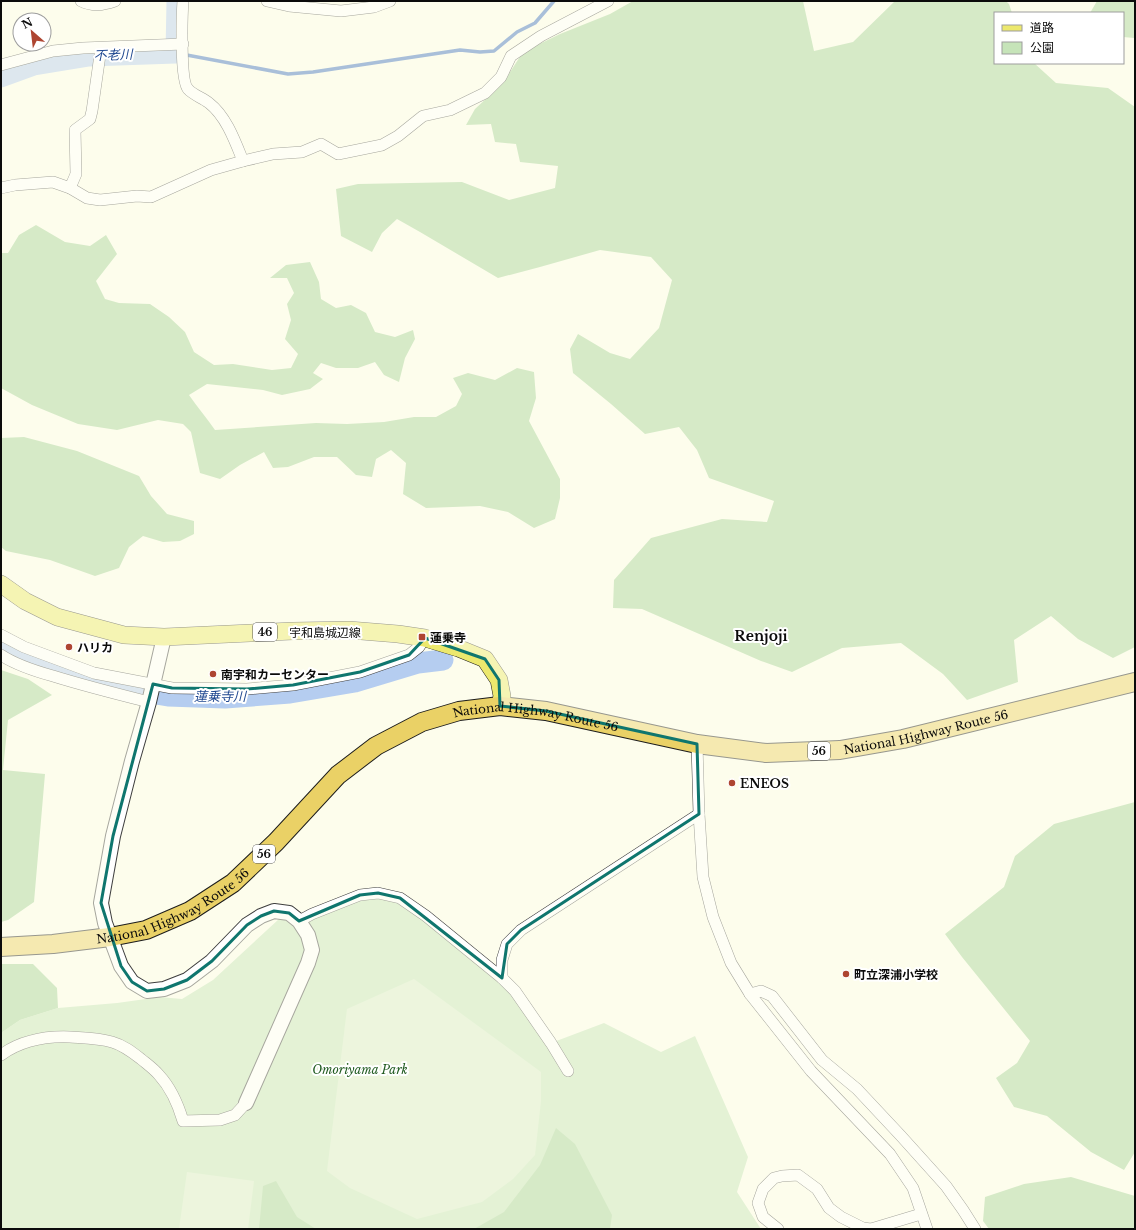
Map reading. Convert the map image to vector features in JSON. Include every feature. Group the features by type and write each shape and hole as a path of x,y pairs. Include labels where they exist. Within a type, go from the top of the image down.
{"highway":[{"name":"National Highway Route 56","path":"1,947 53,944 110,938 146,930 190,911 233,883 276,842 338,775 376,746 422,722 459,711 500,706 546,711 697,744 766,753 840,750 903,739 1135,682"}],"main road":[{"name":"宇和島城辺線","path":"1,584 24,601 56,617 124,635 164,637 349,630 425,638 458,648 485,659 498,680 502,696 500,706"}],"street":[{"path":"82,1 89,5 101,5 114,1"},
{"path":"183,1 181,23 184,80 188,89 210,103 220,114 243,161"},
{"path":"267,1 289,6 341,12 374,7 390,1"},
{"path":"1,188 15,184 53,182 70,188 87,198 100,200 137,196 151,197 211,170 273,154 302,152 321,144 338,154 382,145 398,136 423,116 450,110 485,93 501,77 512,56 541,36 608,1"},
{"path":"1,65 53,51 83,48 183,44"},
{"path":"70,188 76,174 75,130 90,119 102,48"},
{"path":"1,635 24,647 94,673 172,688 247,689 293,685 360,672 409,655 419,647 425,638"},
{"path":"1,1055 10,1048 35,1039 54,1037 95,1038 114,1042 131,1051 158,1074 178,1105 183,1121 220,1120 235,1115 246,1103 308,963 312,950 308,935 299,921 289,913 274,911 261,916 247,925 212,962 187,980 164,989 147,991 132,982 121,966 105,923 101,903 113,836 149,702 164,637"},
{"path":"1,656 44,674 89,688 149,702"},
{"path":"697,744 698,814 703,877 713,917 731,963 750,994 811,1071 890,1154 913,1188 921,1214 928,1229"},
{"path":"502,978 502,960 507,944 521,930 698,814"},
{"path":"299,921 312,914 360,895 378,893 400,898 426,916 502,978 519,998 551,1043 568,1071"},
{"path":"750,994 761,991 772,996 822,1060 857,1090 946,1186 975,1229"},
{"path":"778,1229 763,1217 758,1202 763,1189 774,1178 782,1176 798,1175 817,1189 829,1208 841,1217 863,1228 871,1229 921,1214"}],"highlighted area":[{"path":"425,638 485,659 499,680 500,706 546,711 697,744 699,814 521,930 507,944 502,978 400,898 378,893 360,895 299,921 289,913 274,911 261,916 247,925 212,961 187,980 164,989 147,991 132,982 121,966 101,903 113,836 153,684 172,688 247,689 293,685 360,672 409,655"}],"green space":[{"path":"633,1 803,1 814,51 853,42 895,1 1006,1 1009,4 1012,12 994,12 994,64 1035,64 1056,83 1108,88 1135,107 1135,647 1113,658 1078,639 1051,616 1014,640 1018,682 967,700 943,674 901,643 842,648 792,672 761,661 642,609 613,608 614,580 651,538 722,519 767,522 774,501 709,478 697,450 679,427 645,434 573,373 570,349 578,334 610,353 630,359 659,328 672,280 651,257 600,250 498,278 397,219 382,233 372,252 341,236 336,189 358,184 462,182 509,200 555,188 558,166 520,162 516,144 495,142 491,124 466,125 475,109 503,83 523,52 560,34 610,14"},
{"path":"1097,1 1135,1 1135,39 1124,37 1124,12 1091,12"},
{"path":"36,225 65,242 90,246 106,235 117,254 96,281 105,299 119,303 150,304 169,317 185,332 194,352 214,365 233,364 272,370 291,368 298,354 285,339 291,320 287,304 294,293 287,278 270,278 286,265 310,262 319,282 321,299 336,308 351,305 366,313 375,332 395,337 413,330 415,339 405,358 399,382 384,375 375,362 358,368 336,368 321,363 313,373 323,379 310,389 282,395 263,390 207,384 189,395 215,430 316,423 347,424 384,422 414,417 436,417 456,406 462,394 453,378 468,373 495,380 517,368 534,372 536,398 529,421 560,479 560,498 555,519 534,528 508,512 480,506 426,508 403,494 406,463 391,450 376,459 372,477 356,475 337,457 314,457 288,467 273,468 264,452 240,465 220,479 200,473 191,432 183,424 158,420 117,430 78,424 32,405 1,388 1,253 8,253 19,235"},
{"path":"24,437 77,451 139,476 151,496 167,514 194,521 194,534 180,541 163,542 143,536 129,547 119,568 95,576 50,560 6,551 1,547 1,438"},
{"path":"1,670 28,679 52,695 8,720 3,770 45,774 34,902 8,920 1,922"},
{"path":"1135,802 1135,1152 1124,1170 1091,1152 1047,1116 1014,1107 996,1078 1017,1063 1030,1041 945,934 1004,887 1015,856 1054,824"},
{"name":"Omoriyama Park","path":"360,895 400,898 502,978 551,1043 604,1023 661,1052 695,1036 748,1157 737,1192 761,1229 1,1229 1,1033 20,1020 58,1008 117,1003 160,997 182,999 213,980 279,919 299,921"},
{"path":"1,964 33,964 57,988 58,1008 20,1020 1,1033"},
{"path":"414,979 541,1072 541,1101 535,1155 513,1179 482,1202 417,1219 350,1188 327,1171 347,1009"},
{"path":"556,1128 575,1144 612,1215 610,1229 474,1229 504,1212 540,1165"},
{"path":"187,1172 254,1181 248,1229 179,1229"},
{"path":"1071,1177 1135,1196 1135,1229 989,1229 983,1221 985,1197 1024,1184"},
{"path":"276,1181 297,1217 316,1229 259,1229 263,1186"}],"waterway":[{"name":"不老川","path":"1,77 34,65 89,56 176,53 177,1"},
{"path":"176,53 288,74 313,72 460,50 480,52 494,51 517,32 535,23 554,1"},
{"name":"蓮乗寺川","path":"1,646 14,653 64,672 120,688 168,696 225,698 290,693 355,682 418,663 443,660"}],"place":[{"name":"蓮乗寺","path":"422,637"},
{"name":"ハリカ","path":"69,647"},
{"name":"南宇和カーセンター","path":"213,674"},
{"name":"ENEOS","path":"732,783"},
{"name":"町立深浦小学校","path":"846,974"}],"district":[{"name":"Renjoji","path":"761,636"}]}
